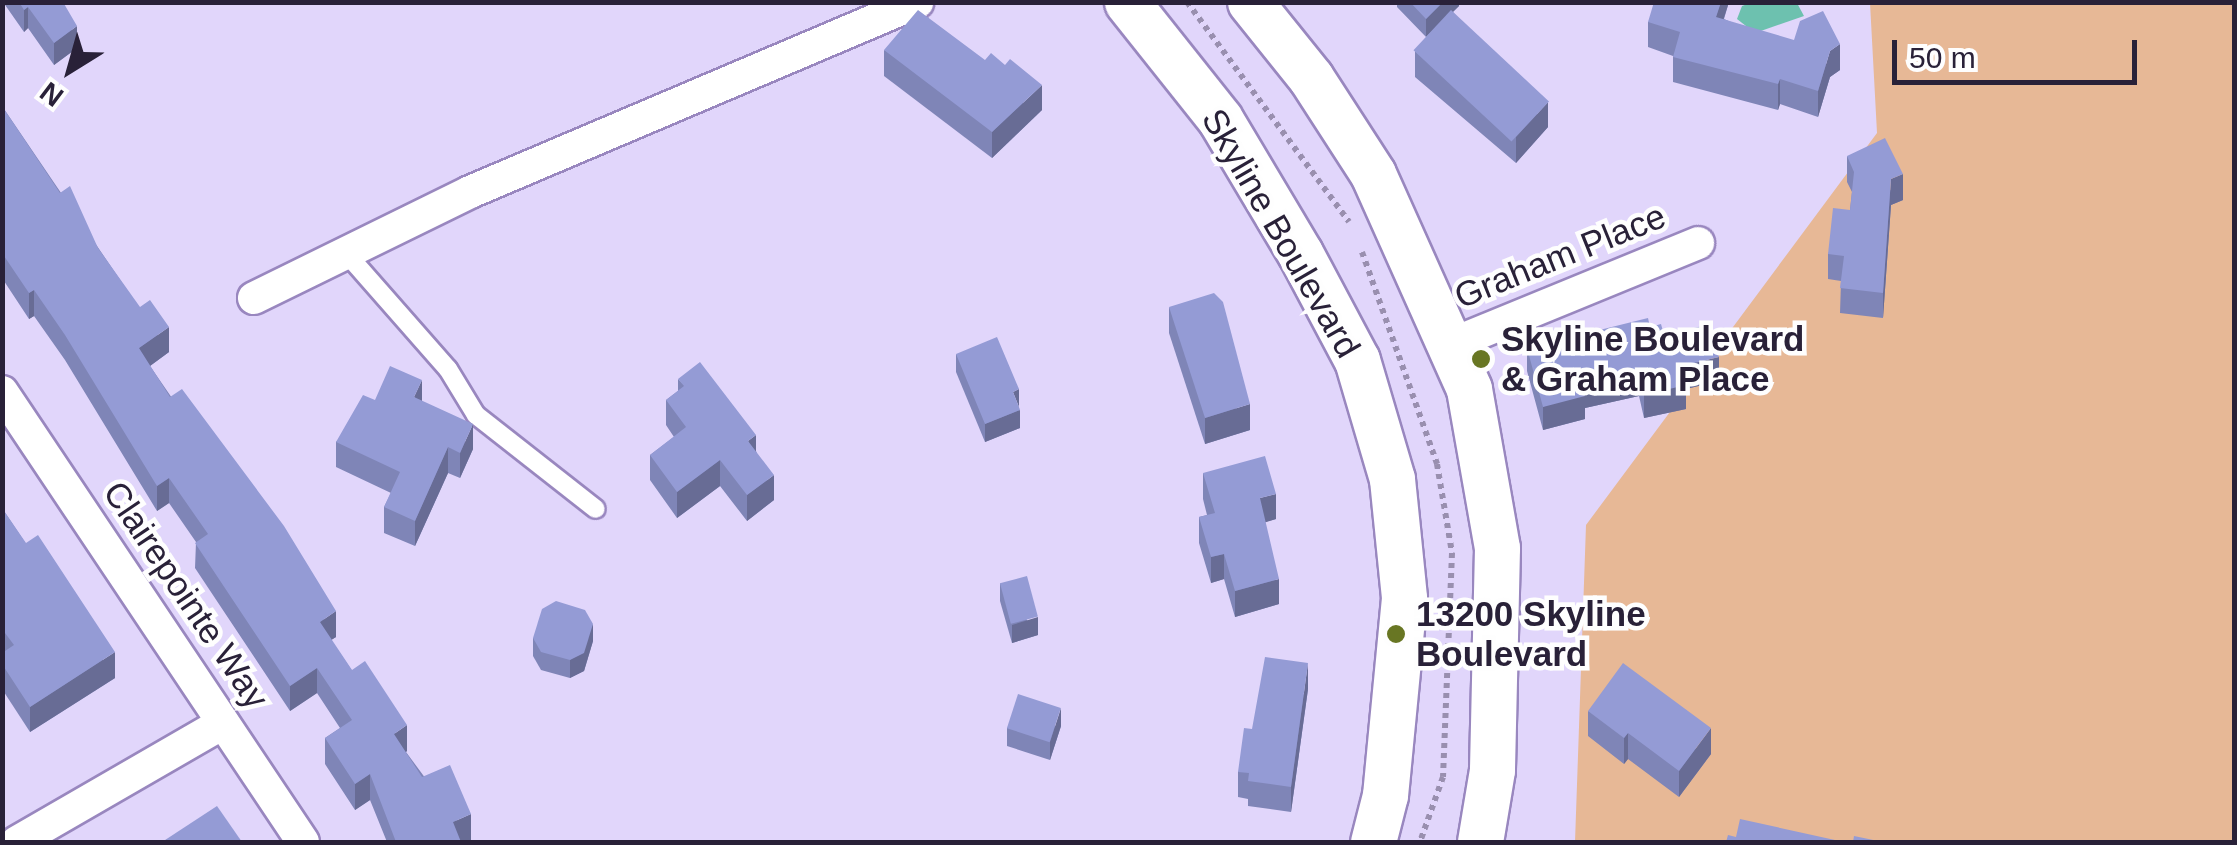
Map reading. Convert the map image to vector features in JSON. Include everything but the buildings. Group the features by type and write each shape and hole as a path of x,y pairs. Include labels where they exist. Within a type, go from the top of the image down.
{"main road":[{"name":"Skyline Boulevard","path":"1127,2 1220,119 1300,252 1357,360 1392,479 1404,598 1385,795 1373,842"},
{"path":"1250,2 1312,78 1373,174 1469,389 1497,548 1492,770 1480,842"}],"street":[{"path":"254,298 470,192 916,2"},
{"name":"Graham Place","path":"1452,344 1698,243"},
{"name":"Clairepointe Way","path":"2,392 303,842"},
{"path":"17,842 223,723"}],"lane":[{"path":"346,253 448,370 476,415 596,509"}],"shaded area":[{"path":"1753,2 1797,3 1804,16 1755,33 1737,19 1742,6"},
{"path":"1870,3 2234,3 2234,842 1575,842 1586,525 1877,133"}],"place":[{"name":"Skyline Boulevard & Graham Place","path":"1481,359"},
{"name":"13200 Skyline Boulevard","path":"1396,634"}]}
